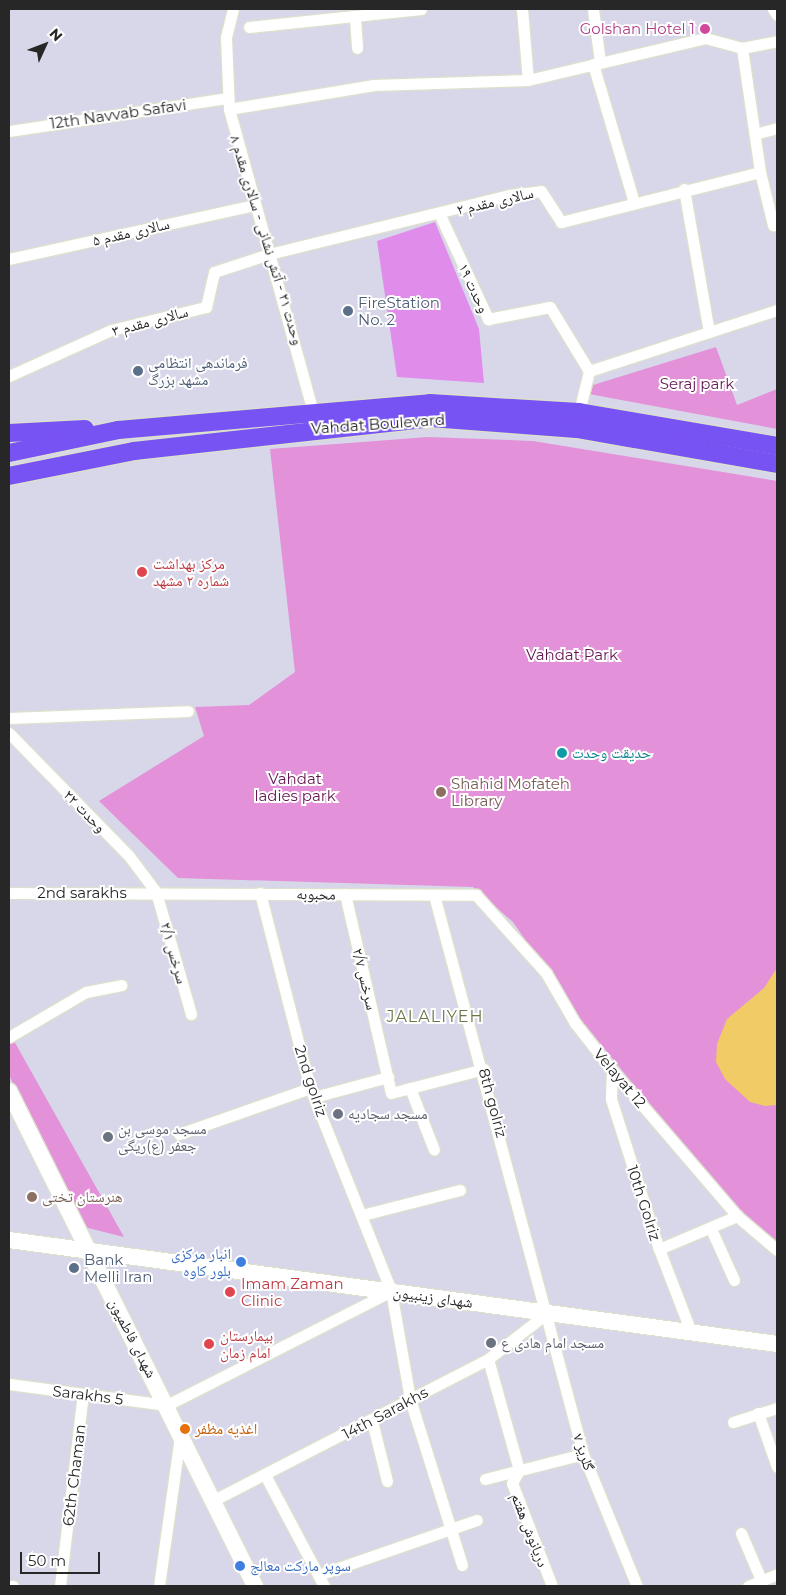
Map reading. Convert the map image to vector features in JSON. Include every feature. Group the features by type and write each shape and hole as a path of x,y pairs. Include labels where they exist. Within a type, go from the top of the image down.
{"main road":[{"name":"Vahdat Boulevard","path":"9,453 118,430 313,411 430,403 580,412 777,446"},
{"name":"Vahdat Boulevard","path":"9,476 125,452 432,418 585,430 777,464"},
{"path":"9,433 118,430"},
{"path":"9,489 62,478 125,452"}],"street":[{"name":"وحدت ۲۱ - آتش نشانی - سالاری مقدم ۸","path":"233,9 226,38 228,104 254,205 301,353 313,411"},
{"path":"249,27 355,18 421,9"},
{"path":"522,9 528,80"},
{"path":"593,9 597,63 634,202"},
{"path":"774,9 777,15"},
{"path":"355,18 357,48"},
{"name":"12th Navvab Safavi","path":"9,132 374,85 528,80 705,38 742,48"},
{"path":"773,225 760,172 742,48 777,41"},
{"path":"755,134 777,128"},
{"name":"سالاری مقدم ۲","path":"269,254 539,190 559,222 684,189 760,172"},
{"path":"684,189 709,332"},
{"name":"سالاری مقدم ۵","path":"9,259 254,205"},
{"name":"وحدت ۱۹","path":"440,215 488,319 550,308 589,371"},
{"name":"سالاری مقدم ۳","path":"9,376 111,330 206,307 214,272 269,254"},
{"path":"580,412 589,371 777,310"},
{"path":"9,718 188,710"},
{"name":"وحدت ۲۲","path":"9,733 129,856 156,892"},
{"name":"2nd sarakhs","path":"9,893 156,892"},
{"name":"محبوبه","path":"156,892 476,895"},
{"name":"سرخس ۲/۱","path":"156,892 191,1014"},
{"name":"2nd golriz","path":"260,893 312,1092 391,1291 410,1399 462,1565"},
{"name":"سرخس ۲/۷","path":"345,894 391,1093 410,1088"},
{"name":"8th golriz","path":"434,895 484,1069 547,1313"},
{"name":"Velayat 12","path":"476,895 546,973 575,1023 612,1070 737,1216 777,1250"},
{"path":"9,1037 86,992 121,985"},
{"path":"434,1150 410,1088 484,1069"},
{"name":"10th Golriz","path":"612,1070 611,1099 659,1249 691,1332"},
{"path":"179,1134 312,1092 388,1077"},
{"name":"شهدای فاطمیون","path":"9,1091 181,1432 254,1586"},
{"path":"362,1215 460,1190"},
{"path":"659,1249 711,1229 737,1216"},
{"path":"711,1229 734,1280"},
{"name":"شهدای زینبیون","path":"9,1240 777,1344"},
{"path":"167,1405 391,1291"},
{"name":"14th Sarakhs","path":"214,1500 372,1421 488,1359 547,1313"},
{"name":"گلریز ۷","path":"547,1313 583,1454 637,1586"},
{"name":"دریانوش هفتم","path":"488,1359 519,1470 512,1483 552,1586"},
{"name":"Sarakhs 5","path":"9,1384 167,1405"},
{"name":"62th Chaman","path":"60,1586 84,1394"},
{"path":"733,1422 777,1408"},
{"path":"758,1413 777,1467"},
{"path":"372,1421 387,1481"},
{"path":"159,1586 181,1432"},
{"path":"485,1480 583,1454"},
{"path":"265,1474 324,1586"},
{"path":"318,1575 477,1520"},
{"path":"741,1533 761,1580"},
{"path":"748,1586 777,1574"}],"green space":[{"name":"Seraj park","path":"716,347 737,405 777,389 777,429 589,394 593,385"},
{"name":"Vahdat Park","path":"428,437 533,441 777,481 777,1243 722,1193 577,1015 513,922 473,887 178,878 99,801 204,736 195,707 249,705 295,672 270,449"},
{"path":"9,1032 124,1237 84,1227 9,1075"}],"shaded area":[{"path":"435,222 479,329 484,383 397,377 377,241"},
{"path":"777,968 777,1105 765,1106 750,1102 725,1079 716,1062 717,1044 727,1019 764,988"}],"place":[{"name":"Golshan Hotel 1","path":"705,29"},
{"name":"FireStation No. 2","path":"348,311"},
{"name":"فرماندهی انتظامی مشهد بزرگ","path":"138,371"},
{"name":"مرکز بهداشت شماره ۲ مشهد","path":"142,572"},
{"name":"حدیقت وحدت","path":"562,753"},
{"name":"Shahid Mofateh Library","path":"441,792"},
{"name":"مسجد سجادیه","path":"338,1114"},
{"name":"مسجد موسی بن جعفر (ع)ریگی","path":"108,1137"},
{"name":"هنرستان تختی","path":"32,1197"},
{"name":"انبار مرکزی بلور کاوه","path":"241,1262"},
{"name":"Bank Melli Iran","path":"74,1268"},
{"name":"Imam Zaman Clinic","path":"230,1292"},
{"name":"مسجد امام هادی ع","path":"491,1343"},
{"name":"بیمارستان امام زمان","path":"209,1344"},
{"name":"اغذیه مظفر","path":"185,1429"},
{"name":"سوپر مارکت معالج","path":"240,1566"}],"district":[{"name":"JALALIYEH","path":"435,1017"}],"park label":[{"name":"Vahdat ladies park","path":"295,786"}]}
